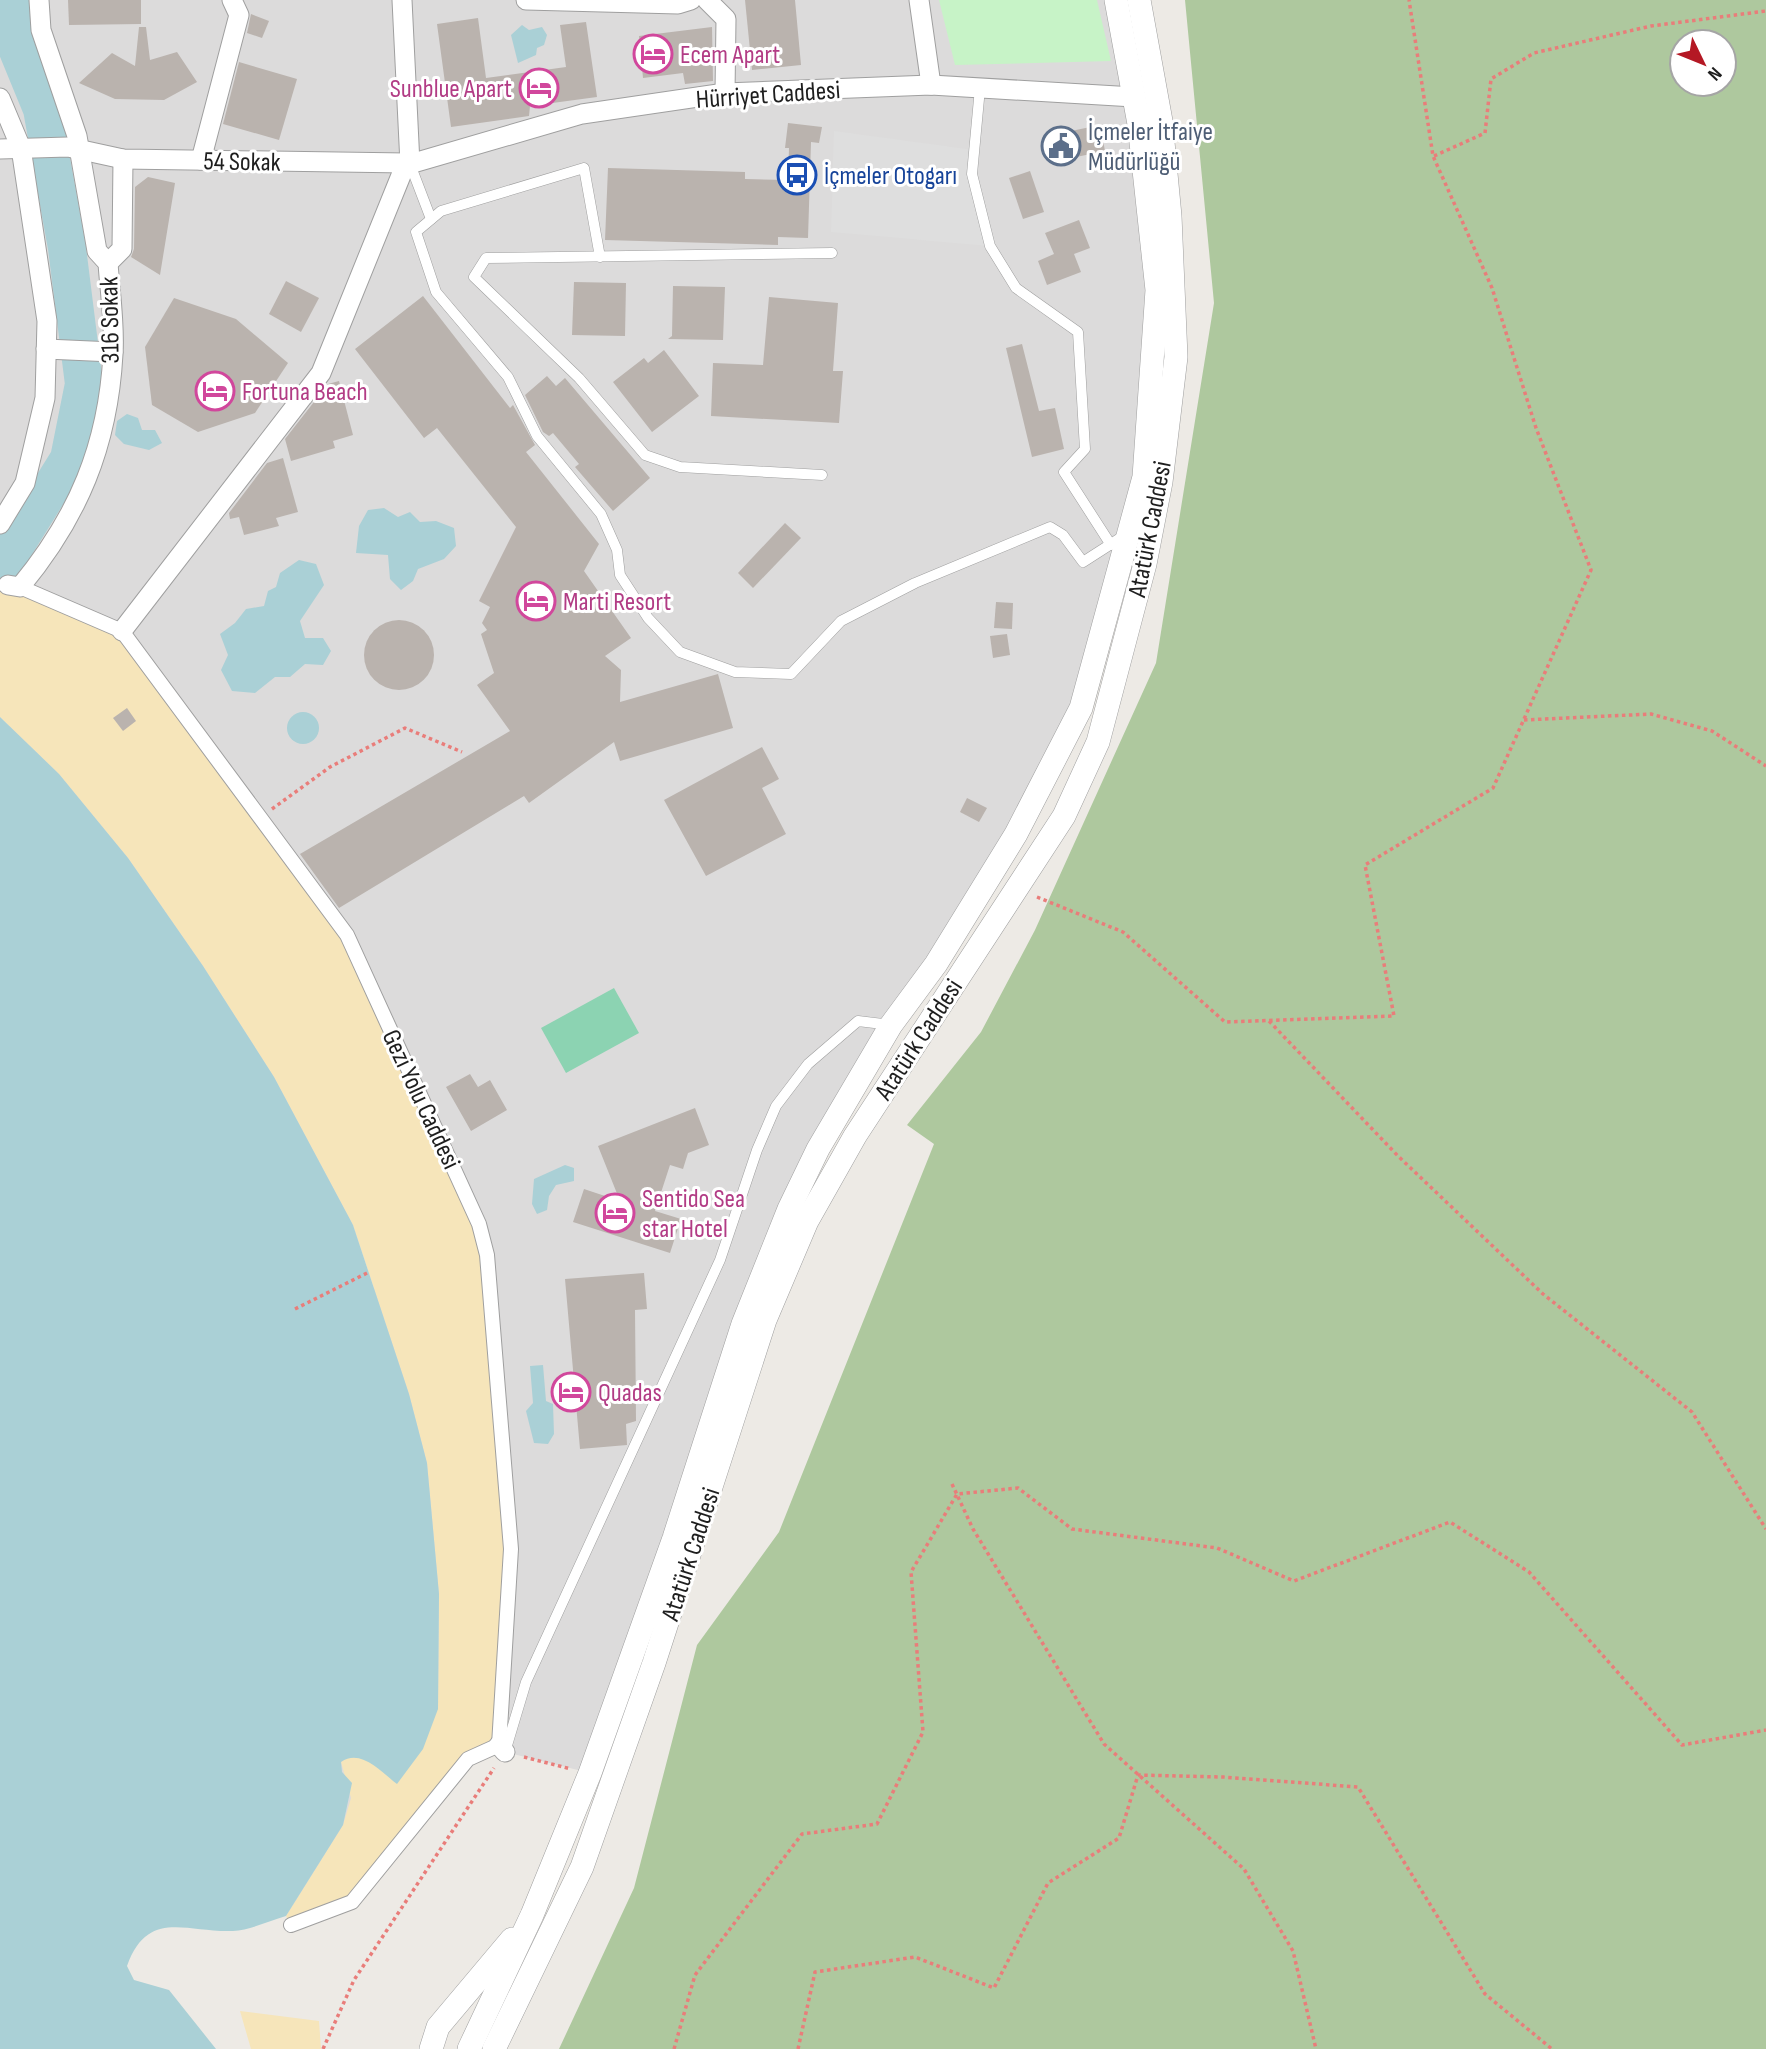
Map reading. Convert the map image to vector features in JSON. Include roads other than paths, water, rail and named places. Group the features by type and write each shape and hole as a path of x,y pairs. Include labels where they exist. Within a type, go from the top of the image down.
{"street":[{"name":"316 Sokak","path":"9,585 48,553 77,504 97,454 107,352 108,263 97,251 74,148 41,30 39,0"},
{"path":"201,160 239,15 232,0"},
{"path":"9,585 122,631 321,373 408,163 402,0"},
{"path":"526,0 678,4 691,0"},
{"path":"707,0 726,19 725,93"},
{"path":"919,0 931,85"},
{"name":"Atatürk Caddesi","path":"469,2049 532,1915 590,1773 674,1538 743,1324 818,1149 891,1025 936,964 1016,834 1081,708 1144,477 1157,290 1134,97 1116,0"},
{"name":"Atatürk Caddesi","path":"494,2049 582,1867 654,1663 765,1320 807,1221 855,1136 1064,816 1098,742 1145,564 1161,482 1176,357 1170,216 1161,121 1139,0"},
{"name":"Hürriyet Caddesi","path":"408,163 582,114 725,93 931,85 1134,97"},
{"path":"0,98 28,147 47,321 55,349 25,483 0,524"},
{"name":"54 Sokak","path":"0,149 74,148 123,159 408,163"},
{"path":"108,263 122,249 123,159"},
{"path":"55,349 107,352"},
{"name":"Gezi Yolu Caddesi","path":"122,631 347,935 479,1224 487,1255 510,1549 502,1749"},
{"path":"291,1925 352,1902 468,1759 502,1749"},
{"path":"431,2049 438,2027 532,1915"}],"lane":[{"path":"980,88 972,174 990,246 1016,288 1078,332 1085,449 1064,472 1111,544"},
{"path":"408,163 431,219"},
{"path":"600,257 584,168 441,211 416,232 436,292 508,377 537,436 601,514 617,551 620,575 648,618 680,652 735,672 791,674 841,621 915,583 1050,527 1063,535 1083,562 1130,532"},
{"path":"822,475 680,467 645,454 579,378 474,276 486,258 832,253"},
{"path":"502,1749 526,1682 720,1260 757,1150 776,1106 808,1064 858,1021 891,1025"}],"water":[{"path":"522,25 529,30 542,27 547,35 544,45 537,48 536,55 518,63 511,35"},
{"path":"127,414 138,418 142,430 155,430 162,443 149,450 124,444 115,435 117,421"},
{"path":"384,508 398,517 410,512 420,522 436,521 454,528 456,546 444,559 418,569 413,581 401,590 390,579 388,555 356,553 359,526 368,510"},
{"path":"299,560 316,564 324,585 300,621 305,638 323,638 331,651 323,665 305,664 290,677 275,677 255,693 232,691 221,670 228,655 220,634 235,623 246,609 264,606 268,591 276,587 280,573"},
{"path":"303,712 314,717 319,728 314,739 303,744 292,739 287,728 292,717"},
{"path":"0,717 59,774 128,858 203,966 274,1077 353,1225 409,1394 427,1463 439,1594 438,1709 423,1749 397,1784 378,1768 363,1760 348,1758 341,1762 342,1772 352,1783 343,1825 286,1916 233,1931 170,1927 157,1930 146,1936 136,1948 127,1966 134,1980 169,1990 216,2049 0,2049"},
{"path":"565,1165 574,1168 574,1181 556,1185 549,1196 547,1210 537,1214 532,1204 534,1179"},
{"path":"543,1365 546,1401 553,1404 554,1434 548,1444 534,1443 526,1411 533,1403 530,1366"}],"waterway":[{"path":"0,570 69,459 84,384 67,248 42,109 12,36 12,0"}],"place":[{"name":"Ecem Apart","path":"653,54"},
{"name":"Sunblue Apart","path":"539,88"},
{"name":"İçmeler İtfaiye Müdürlüğü","path":"1061,146"},
{"name":"İçmeler Otogarı","path":"797,175"},
{"name":"Fortuna Beach","path":"215,391"},
{"name":"Marti Resort","path":"536,601"},
{"name":"Sentido Sea star Hotel","path":"615,1213"},
{"name":"Quadas","path":"571,1392"}]}
